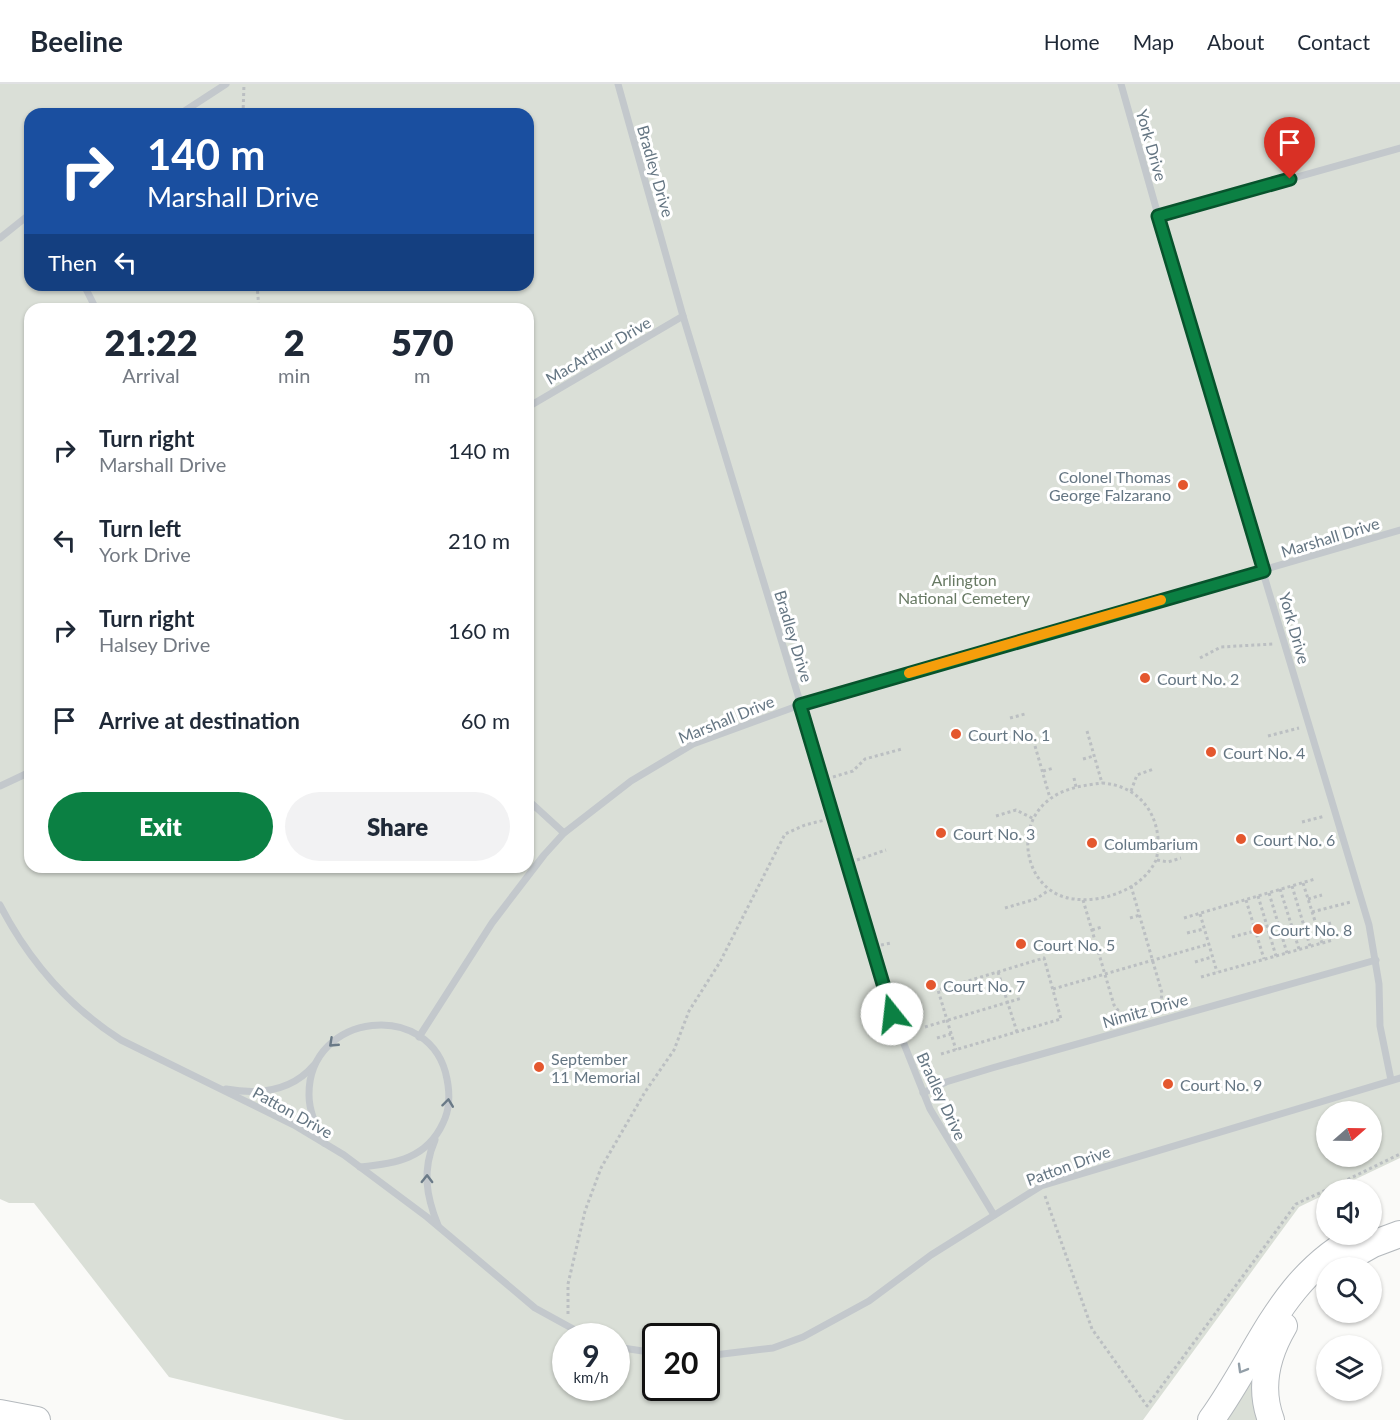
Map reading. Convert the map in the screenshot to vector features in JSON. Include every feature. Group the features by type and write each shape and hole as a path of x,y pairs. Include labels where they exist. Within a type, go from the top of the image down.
{"highway":[{"path":"1351,1257 1392,1225"},
{"path":"1211,1420 1270,1320 1296,1286 1325,1258 1346,1245"},
{"path":"1271,1420 1265,1392 1271,1352 1288,1320 1316,1285"},
{"path":"0,1413 37,1420"}],"lane":[{"path":"189,108 226,84"},
{"name":"Bradley Drive","path":"618,84 682,316 835,817 892,1014 923,1093 953,1151 994,1215"},
{"name":"York Drive","path":"1121,84 1158,216 1362,900 1376,960 1380,1026 1391,1080"},
{"path":"1158,216 1400,148"},
{"path":"0,238 24,219"},
{"name":"MacArthur Drive","path":"534,403 682,316"},
{"name":"Marshall Drive","path":"534,868 564,833 607,799 661,760 722,731 800,705 1400,530"},
{"path":"0,786 24,775"},
{"path":"534,806 564,833"},
{"name":"Marshall Drive","path":"419,1037 514,891 530,873"},
{"name":"Patton Drive","path":"0,905 34,964 96,1024 121,1040 294,1125 324,1143 360,1167 439,1227 513,1291 561,1323"},
{"name":"Nimitz Drive","path":"923,1093 946,1082 992,1068 1376,960"},
{"path":"216,1087 244,1092 265,1092 296,1082 341,1035 363,1026 386,1024 419,1037 432,1049 446,1074 449,1106 429,1158 426,1185 429,1203 439,1227"},
{"path":"318,1061 311,1078 309,1095 312,1113 324,1143"},
{"name":"Patton Drive","path":"720,1354 773,1348 803,1337 876,1296 931,1255 1041,1186 1400,1078"},
{"path":"360,1167 396,1163 409,1159 421,1152 440,1131"}],"path":[{"path":"243,108 244,84"},
{"path":"1200,658 1221,647 1262,647 1285,641"},
{"path":"1010,718 1025,714"},
{"path":"1268,736 1310,725"},
{"path":"1087,731 1102,783"},
{"path":"1035,746 1050,798"},
{"path":"823,780 854,771 865,759 902,749"},
{"path":"1083,759 1094,756"},
{"path":"1043,771 1053,768"},
{"path":"1131,791 1137,774 1154,769"},
{"path":"1074,778 1077,787"},
{"path":"1102,783 1131,791 1152,813 1157,827 1156,860 1131,886 1104,899 1072,899 1049,890 1037,878 1028,857 1027,844 1034,819 1050,798 1077,787 1102,783"},
{"path":"996,816 1016,810 1034,819"},
{"path":"1302,822 1336,814"},
{"path":"568,1323 568,1284 585,1211 601,1168 645,1092 674,1050 689,1011 720,962 785,834 805,825 835,817"},
{"path":"848,863 886,850"},
{"path":"1156,860 1168,862 1181,858"},
{"path":"1184,918 1315,879"},
{"path":"1303,883 1322,943"},
{"path":"1131,886 1162,993 1161,1001"},
{"path":"1292,886 1310,946"},
{"path":"1280,889 1299,950"},
{"path":"1005,908 1036,899 1049,890"},
{"path":"1269,893 1287,953"},
{"path":"1308,899 1322,895"},
{"path":"1258,896 1276,956"},
{"path":"1083,900 1114,1005 1120,1013"},
{"path":"1246,900 1264,959"},
{"path":"1312,912 1362,900"},
{"path":"1200,914 1217,973"},
{"path":"1130,918 1140,915"},
{"path":"1317,927 1331,923"},
{"path":"1092,930 1102,927"},
{"path":"1187,933 1204,929"},
{"path":"1233,937 1255,931"},
{"path":"1201,977 1333,940"},
{"path":"1053,989 1209,944"},
{"path":"1195,962 1212,957"},
{"path":"941,1054 956,1050 1061,1019 1044,958 938,990 956,1050"},
{"path":"998,972 1017,1032"},
{"path":"925,1027 1022,998"},
{"path":"937,1038 951,1034"},
{"path":"1349,1179 1400,1154"},
{"path":"1041,1186 1052,1209 1092,1329 1147,1406 1296,1204 1316,1195"}],"green space":[{"name":"Arlington National Cemetery","path":"0,84 1400,84 1400,1158 1382,1167 1382,1101 1316,1101 1316,1167 1381,1167 1356,1179 1316,1179 1316,1199 1299,1207 1143,1420 345,1420 169,1377 34,1203 9,1203 0,1199"},
{"path":"1257,1356 1264,1420 1221,1420"}],"slow traffic":[{"path":"909,673 1161,600"}],"place":[{"name":"Colonel Thomas George Falzarano","path":"1183,485"},
{"name":"Court No. 2","path":"1145,678"},
{"name":"Court No. 1","path":"956,734"},
{"name":"Court No. 4","path":"1211,752"},
{"name":"Court No. 3","path":"941,833"},
{"name":"Court No. 6","path":"1241,839"},
{"name":"Columbarium","path":"1092,843"},
{"name":"Court No. 8","path":"1258,929"},
{"name":"Court No. 5","path":"1021,944"},
{"name":"Court No. 7","path":"931,985"},
{"name":"September 11 Memorial","path":"539,1067"},
{"name":"Court No. 9","path":"1168,1084"}],"route":[{"path":"892,1014 800,705 1264,571 1158,216 1290,179"}]}
